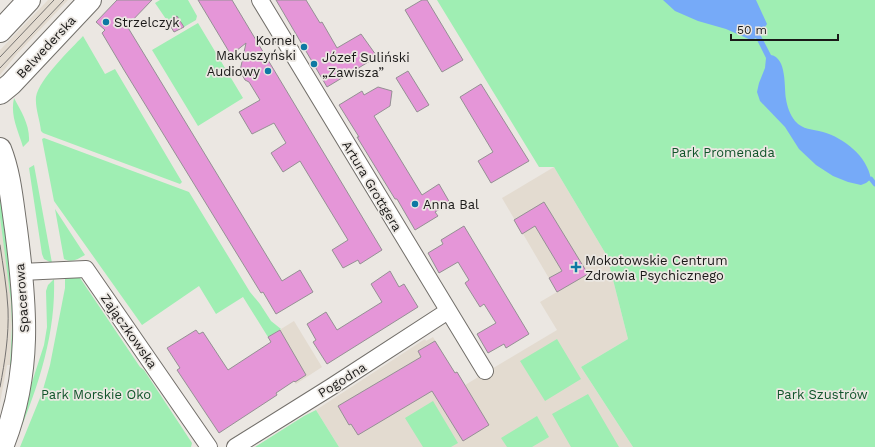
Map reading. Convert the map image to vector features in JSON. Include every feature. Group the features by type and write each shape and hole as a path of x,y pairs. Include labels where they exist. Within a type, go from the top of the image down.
{"main road":[{"path":"0,31 29,0"},
{"name":"Belwederska","path":"0,93 90,0"},
{"name":"Spacerowa","path":"0,149 5,162 10,188 21,272 25,322 23,365 13,414 2,447"}],"street":[{"name":"Artura Grottgera","path":"260,0 485,371"},
{"name":"Zajączkowska","path":"21,272 86,269 209,447"},
{"name":"Pogodna","path":"235,447 331,388 448,311"}],"shaded area":[{"path":"48,0 68,0 16,55 0,75 0,50"},
{"path":"554,167 607,256 628,339 581,367 633,447 339,447 316,410 425,339 426,341 433,337 455,373 457,372 465,385 557,330 540,302 557,292 502,198"},
{"path":"0,217 12,319 10,365 7,365 0,403"},
{"path":"294,321 322,367 296,384 268,337"}],"green space":[{"path":"160,0 188,0 197,16 196,20 184,27 177,16 168,22 155,3"},
{"name":"Park Promenada","path":"437,0 875,0 875,447 633,447 581,367 628,339 607,256 554,167 539,167"},
{"path":"198,23 243,98 198,126 152,50"},
{"path":"83,36 105,74 115,69 182,182 180,184 41,131 36,101 38,90 49,73"},
{"path":"14,98 28,129 29,141 23,147 14,117"},
{"path":"44,138 189,192 250,292 271,321 281,329 268,337 243,297 216,314 199,286 142,325 54,201 42,139"},
{"path":"34,165 52,263 44,259 42,254 29,168"},
{"path":"0,187 14,281 14,365 10,365 12,327 11,302 0,217"},
{"path":"55,209 85,255 72,261 64,259"},
{"name":"Park Morskie Oko","path":"78,275 140,367 144,370 192,443 191,447 20,447 42,393 50,365 65,288 65,276"},
{"path":"54,279 52,322 43,365 37,386 13,447 16,432 44,345 47,327 46,291 48,285"},
{"path":"557,339 581,379 545,401 520,361"},
{"path":"588,394 619,447 571,447 552,414"},
{"path":"433,401 458,443 451,447 423,447 405,418"},
{"path":"316,410 339,447 255,447 304,416"},
{"path":"537,416 549,437 532,447 507,447 501,438"}],"water":[{"path":"663,0 756,0 767,24 760,34 771,55 780,61 784,74 786,102 793,119 804,128 823,132 846,143 865,163 871,179 861,185 833,176 816,165 799,149 785,127 760,101 757,92 765,68 766,58 756,38 751,40 726,29 698,21 675,11"}],"building":[{"path":"117,0 152,0 127,26 282,281 300,270 313,292 276,314 263,292 261,293 124,70 102,33 105,30 96,22"},
{"path":"198,0 232,0 382,250 360,264 358,260 343,268 332,250 348,240 300,161 283,172 271,153 286,143 274,123 252,134 239,112 260,100 240,71 246,43 231,55"},
{"path":"276,0 306,0 320,23 322,22 337,48 361,34 376,55 369,60 370,61 327,87"},
{"path":"422,0 427,0 463,60 442,72 405,10"},
{"path":"177,16 184,27 174,32 168,22"},
{"path":"408,71 429,105 417,112 396,78"},
{"path":"481,84 529,161 491,183 478,161 493,152 460,97"},
{"path":"378,87 392,91 390,106 374,116 422,195 439,184 450,203 435,212 438,216 415,230 357,137 359,137 339,105 362,91 364,95"},
{"path":"544,202 588,274 557,292 549,278 562,271 535,226 522,234 514,220"},
{"path":"464,226 529,334 506,348 504,344 488,353 477,334 496,323 484,304 480,307 465,283 469,280 458,262 439,273 428,253 443,244 441,240"},
{"path":"390,271 399,287 404,284 418,307 327,364 313,342 316,340 307,324 326,312 337,330 382,302 371,284"},
{"path":"196,330 199,334 203,332 228,370 271,342 268,337 280,330 306,375 276,393 277,395 219,433 177,370 180,368 167,348"},
{"path":"435,341 455,373 457,372 489,425 463,441 432,391 358,435 351,424 349,425 338,406 421,357 418,351"}],"waterway":[{"path":"871,179 875,184"}],"tram line":[{"path":"0,57 54,0"},
{"path":"0,68 64,0"},
{"path":"0,245 8,309 8,328 4,368 0,387"}],"place":[{"name":"Strzelczyk","path":"106,22"},
{"name":"Kornel Makuszyński","path":"304,47"},
{"name":"Józef Suliński „Zawisza”","path":"314,64"},
{"name":"Audiowy","path":"268,71"},
{"name":"Anna Bal","path":"415,204"},
{"name":"Mokotowskie Centrum Zdrowia Psychicznego","path":"576,267"}],"park label":[{"name":"Park Szustrów","path":"822,394"}]}
